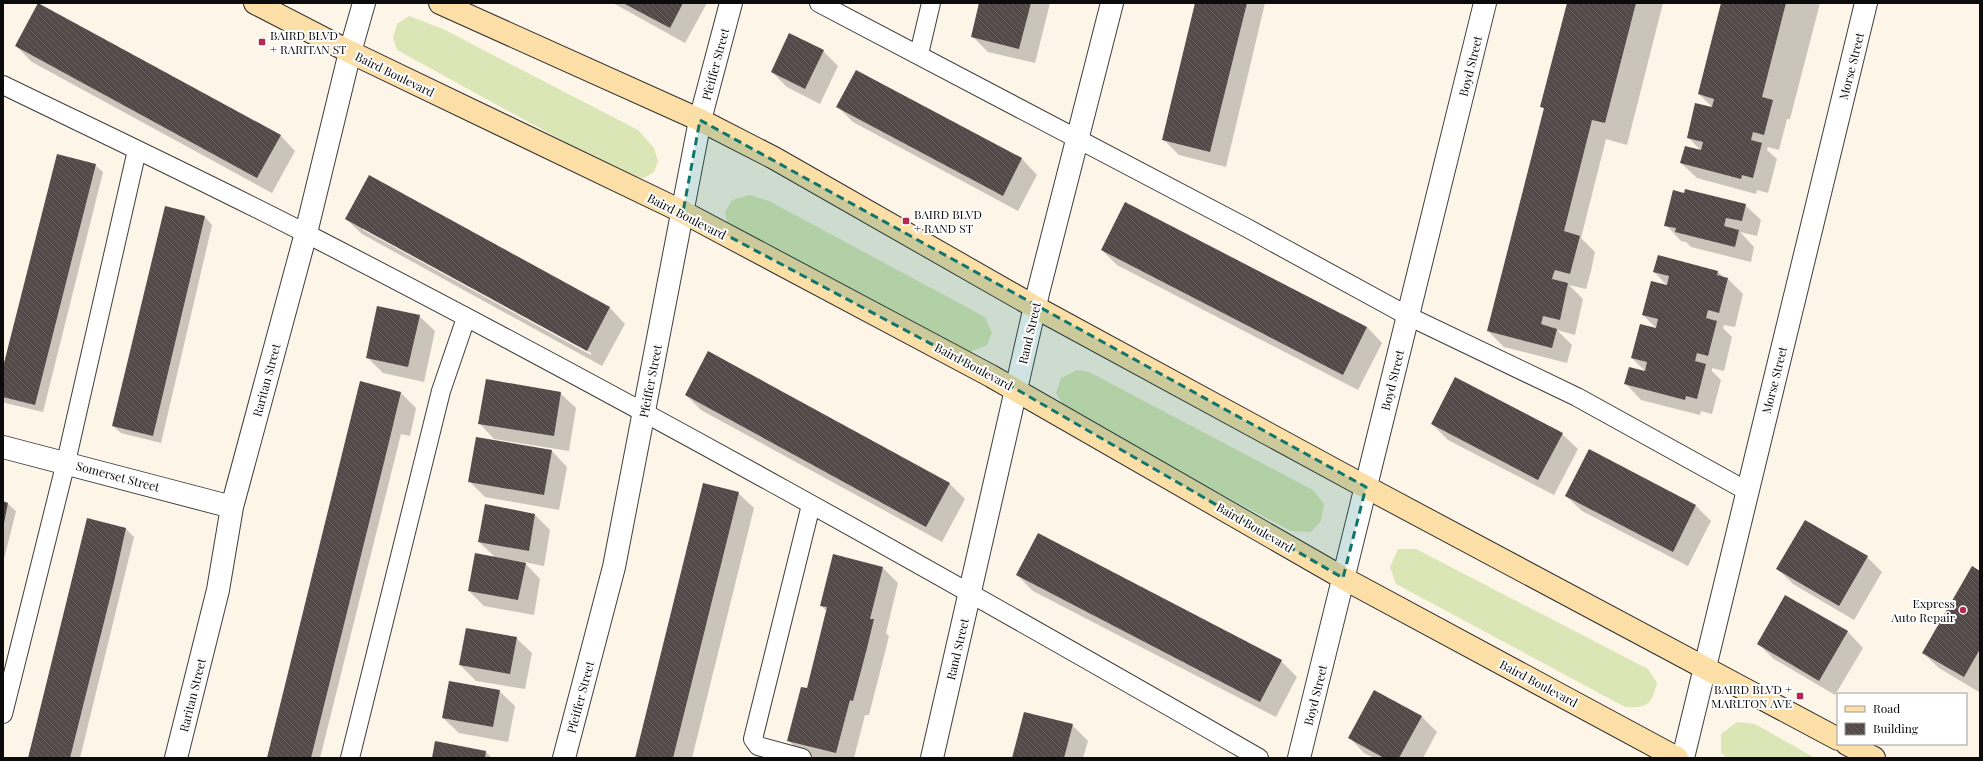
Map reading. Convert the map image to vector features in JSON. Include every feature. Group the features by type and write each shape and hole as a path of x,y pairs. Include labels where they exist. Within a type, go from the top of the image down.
{"main road":[{"name":"Baird Boulevard","path":"255,3 350,52 683,212 1016,389 1343,578 1677,758"},
{"path":"440,3 700,120 774,158 1035,307 1366,487 1837,738"},
{"path":"1849,745 1874,758"}],"street":[{"name":"Raritan Street","path":"176,758 218,590 232,506 306,233 350,52 364,3"},
{"name":"Pfeiffer Street","path":"564,758 614,567 700,120 731,3"},
{"name":"Rand Street","path":"932,758 1035,307 1112,3"},
{"name":"Boyd Street","path":"1299,758 1486,3"},
{"name":"Morse Street","path":"1683,758 1866,3"},
{"name":"Somerset Street","path":"3,447 232,506"}],"lane":[{"path":"819,3 919,54 1247,228 1408,316 1577,397 1747,491"},
{"path":"919,54 931,3"},
{"path":"3,85 306,233 644,412 970,592 1259,758"},
{"path":"3,714 66,462 136,150"},
{"path":"350,758 440,391 466,318"},
{"path":"802,758 758,746 753,739 811,505"}],"highlighted area":[{"path":"700,120 1366,487 1343,578 1016,389 683,212"}],"green space":[{"path":"409,16 443,29 638,130 654,148 658,161 654,172 644,178 625,175 397,50 393,38 397,24"},
{"path":"750,195 769,201 985,317 992,333 987,345 970,352 943,343 729,231 725,212 732,200"},
{"path":"1077,370 1089,372 1313,490 1324,504 1321,521 1311,532 1291,531 1067,412 1056,393 1061,378"},
{"path":"1398,549 1416,549 1648,669 1657,683 1653,696 1644,706 1625,707 1396,584 1390,567"},
{"path":"1737,722 1755,724 1815,758 1727,758 1721,753 1721,734"}],"building":[{"path":"38,3 281,135 257,178 15,46"},
{"path":"623,3 683,3 670,28"},
{"path":"979,3 1031,3 1019,49 971,37"},
{"path":"1195,3 1247,3 1210,152 1162,140"},
{"path":"1567,3 1636,3 1605,123 1592,120 1564,231 1580,236 1570,274 1555,270 1552,279 1568,283 1560,320 1543,316 1541,324 1557,329 1552,348 1487,331 1544,108 1540,107"},
{"path":"1721,3 1786,3 1762,97 1773,100 1764,135 1753,132 1751,140 1762,143 1753,178 1742,175 1741,179 1680,163 1685,146 1701,150 1703,142 1687,138 1695,103 1712,107 1714,99 1698,94"},
{"path":"789,33 824,50 805,89 771,72"},
{"path":"856,70 1022,158 1003,196 836,107"},
{"path":"57,154 96,164 35,405 3,397 3,367"},
{"path":"369,175 610,307 587,351 345,219"},
{"path":"1685,189 1746,204 1742,221 1726,218 1724,226 1739,230 1735,247 1675,232 1676,228 1664,226 1673,190 1684,193"},
{"path":"1125,202 1367,327 1343,375 1101,250"},
{"path":"165,206 205,216 153,436 112,426"},
{"path":"1658,255 1718,271 1717,275 1728,278 1719,313 1708,310 1706,318 1717,321 1708,356 1697,353 1695,361 1706,364 1697,399 1686,396 1685,400 1624,384 1629,367 1645,371 1647,362 1631,358 1640,324 1656,328 1658,319 1642,315 1651,281 1667,285 1669,276 1653,272"},
{"path":"377,306 420,315 408,367 366,358"},
{"path":"708,351 950,483 926,527 685,395"},
{"path":"1455,377 1563,433 1538,480 1431,424"},
{"path":"486,379 561,392 554,436 478,424"},
{"path":"360,381 401,392 388,446 311,758 267,758"},
{"path":"476,437 552,450 544,495 468,482"},
{"path":"1589,449 1696,505 1673,552 1565,496"},
{"path":"703,483 739,492 673,758 635,758"},
{"path":"3,501 8,503 4,523 3,523"},
{"path":"485,504 535,514 529,551 478,542"},
{"path":"87,518 126,528 114,582 70,758 28,758"},
{"path":"1805,520 1868,556 1839,606 1776,569"},
{"path":"1038,533 1282,660 1260,702 1016,575"},
{"path":"475,553 526,563 518,600 468,591"},
{"path":"833,554 883,567 870,619 874,619 867,648 853,701 850,700 836,753 787,741 801,687 807,688 827,607 820,606"},
{"name":"Express Auto Repair","path":"1972,566 1980,571 1980,649 1964,677 1922,653"},
{"path":"1785,595 1848,631 1819,681 1757,644"},
{"path":"466,628 517,637 510,674 459,665"},
{"path":"449,681 500,690 493,727 442,718"},
{"path":"1374,690 1422,716 1399,758 1384,758 1348,738"},
{"path":"1024,712 1073,724 1064,758 1012,758"},
{"path":"435,741 486,751 485,758 432,758"}],"place":[{"name":"BAIRD BLVD + RARITAN ST","path":"262,42"},
{"name":"BAIRD BLVD + RAND ST","path":"906,221"},
{"name":"Express Auto Repair","path":"1963,610"},
{"name":"BAIRD BLVD + MARLTON AVE","path":"1800,696"}]}
